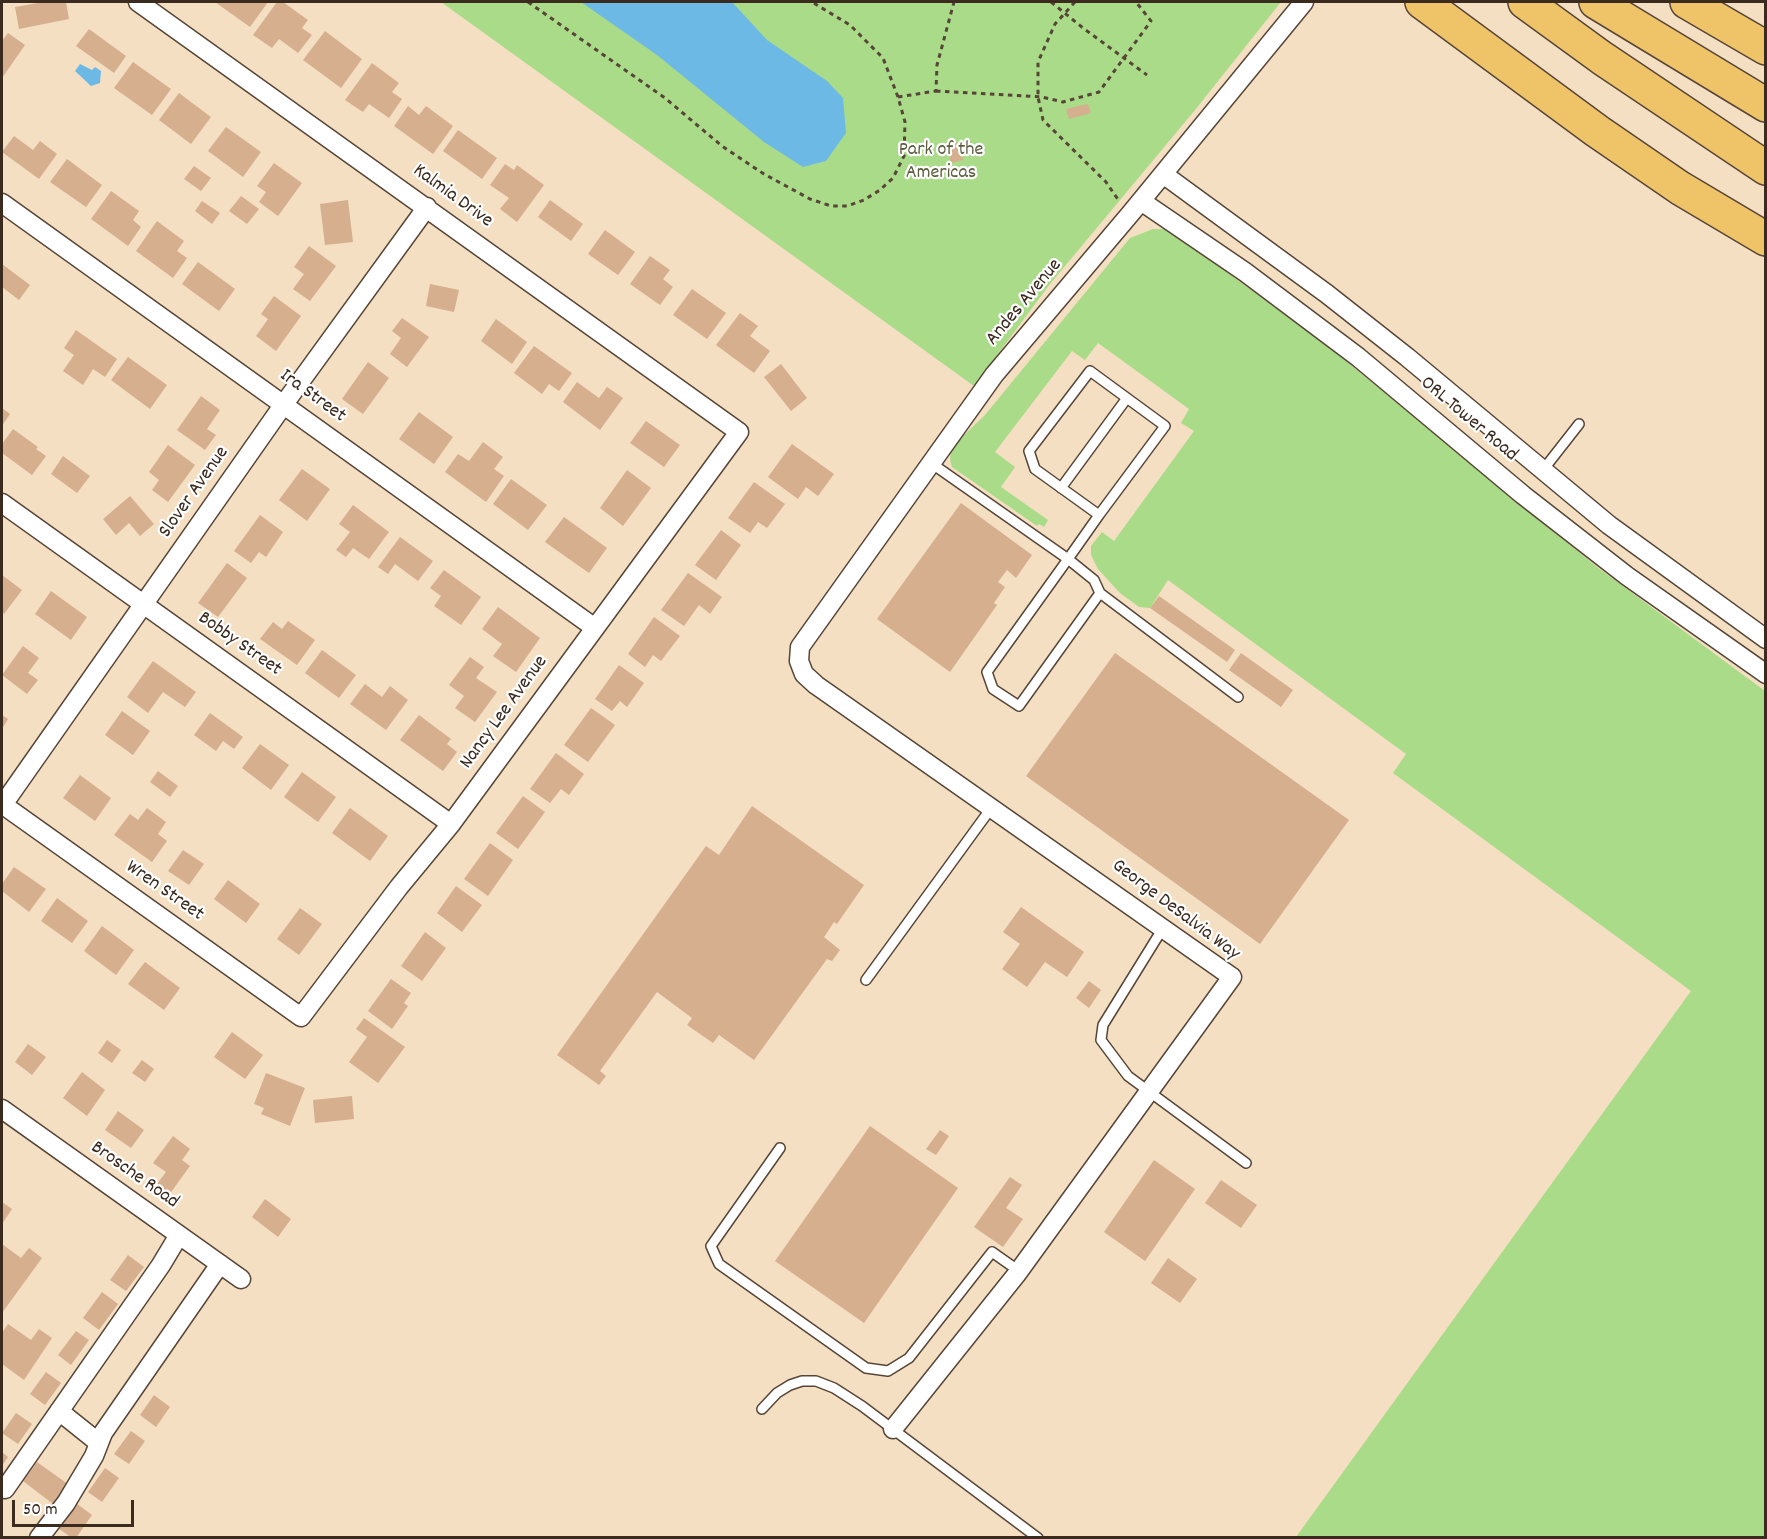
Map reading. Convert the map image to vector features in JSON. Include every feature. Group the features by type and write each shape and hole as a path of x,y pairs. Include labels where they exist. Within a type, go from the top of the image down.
{"highway":[{"path":"1422,2 1597,131 1680,188 1766,239"},
{"path":"1525,2 1602,58 1766,168"},
{"path":"1596,2 1766,105"},
{"path":"1687,2 1766,48"}],"street":[{"name":"Kalmia Drive","path":"138,2 739,432"},
{"name":"Andes Avenue","path":"800,647 994,375 1136,207 1304,2"},
{"name":"ORL Tower Road","path":"1163,174 1327,294 1407,357 1609,525 1766,639"},
{"name":"Ira Street","path":"2,203 595,628"},
{"name":"Slover Avenue","path":"2,805 284,404 427,207"},
{"name":"ORL Tower Road","path":"1136,207 1245,272 1358,357 1523,495 1627,576 1766,674"},
{"name":"Nancy Lee Avenue","path":"301,1017 451,824 739,432"},
{"path":"1523,495 1543,470"},
{"name":"Bobby Street","path":"2,503 451,824"},
{"name":"George DeSalvia Way","path":"800,647 799,661 804,674 816,685 1232,977 1019,1271 893,1430"},
{"name":"Wren Street","path":"2,805 301,1017"},
{"name":"Brosche Road","path":"2,1109 241,1279"},
{"path":"5,1489 161,1265 179,1235"},
{"path":"39,1538 66,1503 94,1456 103,1433 220,1264"},
{"path":"59,1411 99,1443"}],"lane":[{"path":"1100,515 1035,469 1029,451 1090,371 1165,426 987,672 993,689 1019,706 1100,593"},
{"path":"1061,488 1127,398"},
{"path":"1543,470 1579,424"},
{"path":"931,463 1068,558 1094,580 1100,593 1238,697"},
{"path":"866,980 992,807"},
{"path":"1163,928 1103,1025 1101,1040 1128,1076 1246,1163"},
{"path":"780,1148 711,1246 719,1264 866,1368 888,1371 909,1359 992,1252 1019,1271"},
{"path":"762,1409 777,1393 802,1381 816,1381 834,1388 1038,1538"}],"path":[{"path":"528,2 665,98 692,122 764,174 810,199 831,206 847,206 864,200 893,178 904,156 904,122 898,97 883,58 850,25 812,2"},
{"path":"936,91 937,65 954,2"},
{"path":"1051,2 1147,75"},
{"path":"1075,2 1055,24 1038,62 1038,97 1043,120 1106,182 1117,199 1136,207"},
{"path":"898,97 936,91 1038,97 1063,102 1099,92 1151,21 1136,2"}],"green space":[{"name":"Park of the Americas","path":"441,2 1281,2 1195,110 1050,284 974,386"},
{"path":"1153,229 1165,229 1179,237 1329,347 1597,567 1765,691 1765,1537 1296,1537 1691,991 1393,773 1406,754 1168,580 1150,608 1139,607 1120,593 1098,569 1091,555 1091,546 1102,532 1114,541 1194,431 1181,423 1189,409 1098,343 1085,360 1072,351 995,452 1015,467 1001,487 1048,520 1044,527 1039,524 1037,526 952,467 951,450 961,438 985,415 1130,238"}],"water":[{"path":"581,2 732,2 767,40 827,81 843,98 846,133 826,161 803,167 764,142 657,55"},
{"path":"80,64 92,70 95,67 101,71 100,83 91,86 75,71"}],"building":[{"path":"44,2 66,2 69,19 19,29 15,7"},
{"path":"215,2 268,2 250,27"},
{"path":"277,2 283,2 308,20 302,28 312,35 298,53 279,39 272,48 253,35"},
{"path":"89,29 126,56 114,73 76,46"},
{"path":"325,31 362,59 341,88 303,60"},
{"path":"8,33 25,45 2,78 2,41"},
{"path":"133,62 171,89 152,115 114,88"},
{"path":"372,63 399,83 392,92 402,99 389,118 369,104 363,112 345,100"},
{"path":"179,93 211,117 191,144 159,120"},
{"path":"1088,104 1091,113 1069,119 1066,109"},
{"path":"408,106 419,115 426,106 453,126 433,154 394,126"},
{"path":"226,127 261,152 243,177 208,151"},
{"path":"458,130 497,158 482,179 443,151"},
{"path":"14,136 33,150 40,141 57,154 39,179 2,152"},
{"path":"959,142 963,160 951,163 947,145"},
{"path":"67,159 102,185 86,207 50,182"},
{"path":"274,163 302,183 278,216 259,202 266,192 257,186"},
{"path":"505,164 514,170 517,165 544,185 517,222 500,209 509,198 490,185"},
{"path":"194,166 211,178 201,191 184,179"},
{"path":"111,191 139,211 133,220 141,227 128,246 91,219"},
{"path":"241,196 259,209 247,224 229,211"},
{"path":"348,200 353,242 325,245 320,204"},
{"path":"550,200 583,224 571,241 538,217"},
{"path":"202,201 220,213 212,224 195,211"},
{"path":"157,221 184,241 177,251 187,258 173,278 136,251"},
{"path":"605,230 635,252 618,275 588,254"},
{"path":"309,246 336,266 310,301 293,289 304,274 294,267"},
{"path":"650,256 670,270 663,279 673,287 660,305 630,284"},
{"path":"198,262 235,289 219,311 182,284"},
{"path":"2,264 30,285 19,300 2,287"},
{"path":"430,284 459,290 454,312 426,306"},
{"path":"692,289 726,313 707,339 673,315"},
{"path":"274,296 301,316 276,351 256,336 268,319 261,314"},
{"path":"740,313 758,326 750,336 770,351 754,373 716,345"},
{"path":"402,318 429,337 407,367 390,354 401,338 392,331"},
{"path":"496,319 527,342 512,364 481,341"},
{"path":"76,330 117,359 105,377 93,369 83,385 63,371 74,355 64,348"},
{"path":"534,346 572,373 559,391 549,384 542,394 514,373"},
{"path":"128,357 167,385 150,409 111,380"},
{"path":"368,362 389,378 363,414 342,399"},
{"path":"781,364 807,398 791,411 764,377"},
{"path":"577,382 599,398 607,387 623,398 600,430 563,402"},
{"path":"201,396 220,410 207,429 216,435 205,450 177,430"},
{"path":"2,408 10,414 2,426"},
{"path":"419,412 453,437 434,464 399,439"},
{"path":"646,421 680,445 664,467 630,443"},
{"path":"13,429 38,447 36,449 46,456 32,475 2,453 2,444"},
{"path":"483,442 503,457 494,469 504,476 486,502 445,472 458,454 469,461"},
{"path":"792,444 834,474 818,496 806,487 798,499 768,477"},
{"path":"168,445 195,465 168,502 152,490 159,480 149,472"},
{"path":"63,456 90,476 77,493 51,474"},
{"path":"302,469 330,489 307,521 279,500"},
{"path":"627,470 651,488 623,526 600,508"},
{"path":"511,479 547,505 528,530 493,504"},
{"path":"754,482 785,504 767,528 758,522 750,533 728,518"},
{"path":"130,496 154,524 140,536 129,523 116,535 103,519"},
{"path":"961,503 1032,555 1016,578 1007,570 998,582 1005,587 994,603 997,605 950,672 877,619"},
{"path":"353,505 389,532 369,559 353,548 346,557 336,550 350,532 339,524"},
{"path":"260,515 283,532 266,557 259,552 251,563 234,551"},
{"path":"564,517 607,548 589,573 545,542"},
{"path":"721,530 741,545 716,580 695,565"},
{"path":"400,537 433,561 418,581 395,564 388,574 378,567"},
{"path":"227,563 247,578 218,617 198,603"},
{"path":"444,570 481,597 461,625 434,606 441,596 430,588"},
{"path":"688,573 722,597 710,614 699,605 684,626 661,610"},
{"path":"2,575 22,590 4,614 2,612"},
{"path":"51,591 87,617 71,640 35,614"},
{"path":"1159,596 1235,650 1227,662 1150,608"},
{"path":"498,607 540,638 516,672 493,656 502,644 482,629"},
{"path":"654,617 680,636 661,661 653,655 645,667 628,654"},
{"path":"288,621 315,640 297,665 260,639 273,622 282,629"},
{"path":"23,646 39,658 28,673 38,680 27,694 2,675"},
{"path":"322,650 356,675 339,698 305,673"},
{"path":"1115,653 1349,820 1260,944 1026,776"},
{"path":"1241,653 1293,690 1281,707 1229,670"},
{"path":"470,657 484,667 476,678 497,692 475,722 455,708 464,696 449,685"},
{"path":"153,661 196,692 185,707 163,692 148,713 127,697"},
{"path":"619,665 644,683 627,707 620,701 612,711 595,699"},
{"path":"365,684 382,697 390,686 408,700 386,730 350,704"},
{"path":"591,708 615,725 588,762 564,745"},
{"path":"122,711 150,731 133,755 105,735"},
{"path":"210,713 243,737 234,749 223,741 216,751 194,735"},
{"path":"2,715 8,719 2,729"},
{"path":"419,715 451,739 447,744 457,752 443,771 400,740"},
{"path":"260,744 289,765 271,790 242,768"},
{"path":"556,753 584,774 569,795 561,789 550,803 530,789"},
{"path":"158,771 178,786 170,797 150,782"},
{"path":"302,772 336,797 318,822 284,797"},
{"path":"80,775 111,798 95,821 63,798"},
{"path":"523,796 545,812 518,849 496,833"},
{"path":"752,806 864,885 837,924 834,922 824,937 840,950 832,961 827,959 754,1060 719,1035 713,1043 687,1025 692,1018 657,992 600,1071 606,1076 599,1085 557,1055 706,846 719,855"},
{"path":"147,808 166,822 158,834 167,841 152,862 114,835 130,814 138,820"},
{"path":"350,808 388,836 370,861 332,833"},
{"path":"490,843 513,860 488,896 464,879"},
{"path":"183,850 204,864 189,885 168,871"},
{"path":"14,867 46,889 29,912 2,891 2,884"},
{"path":"228,880 260,904 246,923 214,899"},
{"path":"456,886 482,905 462,932 437,913"},
{"path":"57,898 88,921 72,943 41,921"},
{"path":"1021,907 1084,952 1067,977 1045,962 1027,987 1002,969 1020,944 1003,932"},
{"path":"300,908 322,924 299,955 277,939"},
{"path":"102,926 134,950 116,975 84,951"},
{"path":"425,932 446,948 422,981 401,966"},
{"path":"145,962 180,988 164,1010 128,984"},
{"path":"391,979 411,993 404,1003 408,1006 392,1029 368,1011"},
{"path":"1089,981 1101,990 1089,1008 1076,998"},
{"path":"364,1018 405,1047 378,1083 349,1062 367,1037 356,1029"},
{"path":"232,1032 263,1055 245,1079 214,1057"},
{"path":"107,1040 121,1050 112,1063 98,1053"},
{"path":"28,1044 46,1057 32,1075 15,1062"},
{"path":"142,1060 154,1069 145,1082 132,1073"},
{"path":"82,1072 105,1090 87,1116 63,1098"},
{"path":"266,1073 305,1088 290,1126 261,1114 264,1108 254,1104"},
{"path":"352,1096 354,1119 315,1123 313,1100"},
{"path":"118,1111 144,1130 131,1148 105,1130"},
{"path":"870,1126 958,1188 864,1323 775,1261"},
{"path":"940,1130 949,1136 936,1155 926,1149"},
{"path":"173,1136 190,1149 182,1160 190,1166 166,1199 153,1189 166,1172 153,1163"},
{"path":"1154,1160 1195,1189 1145,1261 1104,1232"},
{"path":"1010,1177 1022,1185 1006,1208 1023,1219 1003,1247 974,1227"},
{"path":"1221,1180 1257,1205 1241,1228 1205,1203"},
{"path":"265,1199 291,1219 278,1237 252,1217"},
{"path":"2,1202 12,1209 2,1224"},
{"path":"2,1244 21,1258 29,1248 42,1258 2,1313"},
{"path":"128,1255 144,1267 126,1291 110,1280"},
{"path":"1168,1258 1197,1279 1180,1303 1151,1283"},
{"path":"102,1292 118,1304 99,1330 83,1318"},
{"path":"8,1324 31,1340 39,1329 52,1338 24,1380 2,1364 2,1333"},
{"path":"76,1331 89,1340 71,1365 58,1355"},
{"path":"46,1372 61,1383 45,1405 30,1394"},
{"path":"154,1395 170,1407 156,1427 140,1415"},
{"path":"16,1413 32,1424 18,1444 2,1433"},
{"path":"131,1431 145,1441 129,1464 114,1454"},
{"path":"2,1452 8,1457 2,1466"},
{"path":"37,1462 72,1487 57,1507 23,1481"},
{"path":"105,1468 119,1478 102,1502 88,1492"},
{"path":"76,1503 92,1515 76,1538 72,1538 58,1528"}]}
